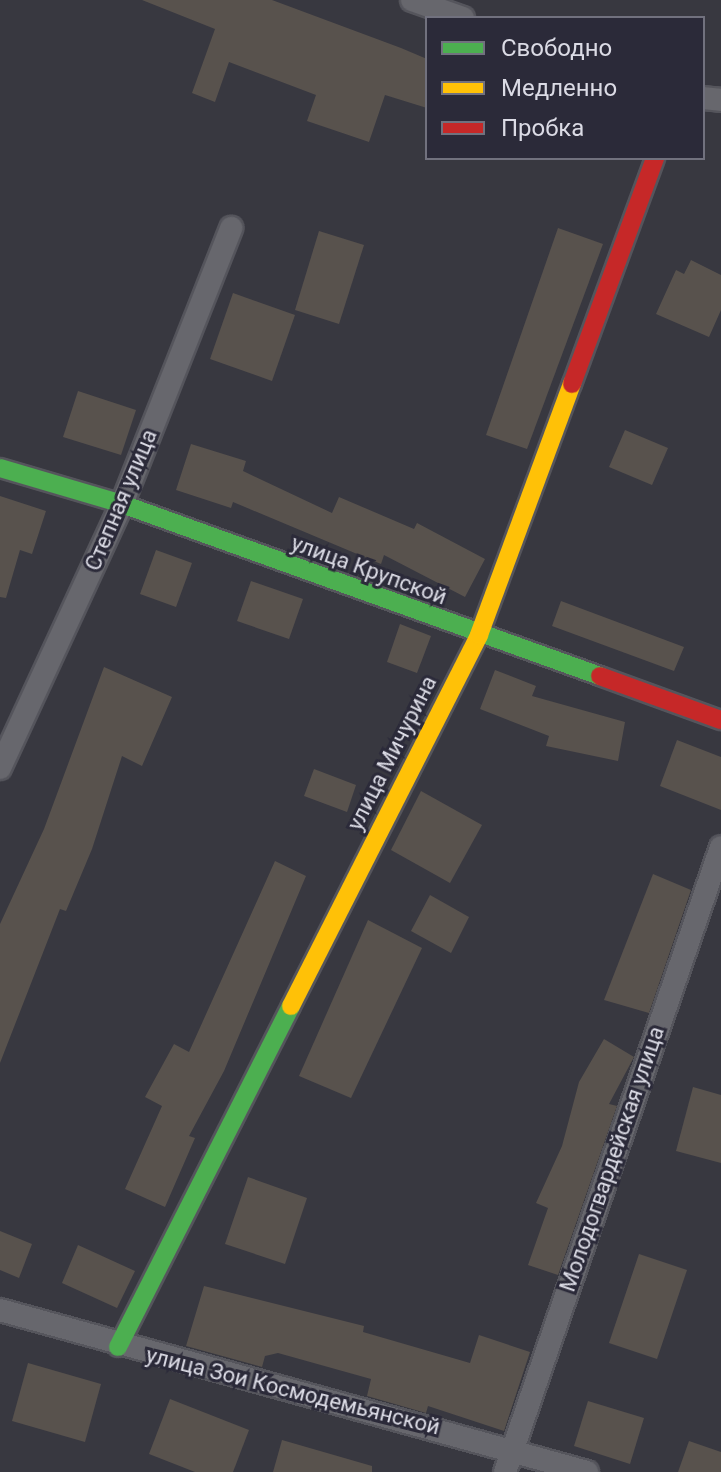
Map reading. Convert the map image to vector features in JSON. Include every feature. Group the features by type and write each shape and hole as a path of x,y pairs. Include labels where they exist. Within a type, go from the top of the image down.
{"street":[{"path":"412,0 457,16"},
{"name":"улица Мичурина","path":"118,1347 479,635 654,160"},
{"name":"Степная улица","path":"0,768 122,504 231,228"},
{"name":"улица Крупской","path":"0,468 122,504 721,720"},
{"name":"Молодогвардейская улица","path":"505,1472 511,1447 721,847"},
{"name":"улица Зои Космодемьянской","path":"0,1310 118,1347 511,1447 587,1472"}],"building":[{"path":"142,0 272,0 401,48 425,58 425,107 385,95 369,142 307,121 316,95 229,62 215,102 192,93 215,29"},
{"path":"558,228 603,244 527,449 486,435"},
{"path":"319,231 364,245 339,324 295,310"},
{"path":"691,260 721,275 721,310 709,337 656,314 676,270 684,274"},
{"path":"233,293 295,315 272,381 210,359"},
{"path":"78,391 136,410 121,455 63,437"},
{"path":"625,430 668,448 652,485 609,467"},
{"path":"191,444 246,461 243,471 332,513 339,497 414,529 417,523 485,559 465,597 384,555 381,564 233,502 231,508 176,490"},
{"path":"0,496 46,511 32,554 20,550 6,598 0,597"},
{"path":"156,550 192,563 176,607 140,594"},
{"path":"251,581 303,599 289,639 237,621"},
{"path":"561,601 684,647 674,671 552,626"},
{"path":"400,624 431,636 417,673 387,662"},
{"path":"104,667 172,697 142,766 122,756 92,849 66,911 60,909 0,1063 0,924 44,829"},
{"path":"495,670 536,686 532,696 625,722 618,761 546,746 549,736 480,709"},
{"path":"677,740 721,757 721,810 660,786"},
{"path":"314,769 356,785 347,812 304,796"},
{"path":"421,791 482,825 450,883 391,850"},
{"path":"275,861 306,876 224,1071 189,1136 195,1138 165,1207 125,1189 162,1106 145,1097 174,1044 189,1052"},
{"path":"653,874 691,890 649,1013 604,1000"},
{"path":"430,895 469,917 451,953 411,931"},
{"path":"368,920 422,948 351,1098 299,1076"},
{"path":"604,1039 634,1057 609,1104 617,1106 558,1275 528,1265 548,1208 536,1203 562,1146 579,1082"},
{"path":"693,1087 721,1095 721,1163 676,1151"},
{"path":"248,1177 307,1198 285,1264 225,1244"},
{"path":"0,1231 32,1244 19,1278 0,1270"},
{"path":"78,1245 135,1271 117,1308 62,1283"},
{"path":"639,1254 687,1270 657,1359 609,1343"},
{"path":"204,1286 364,1326 363,1332 470,1363 479,1335 530,1352 504,1431 428,1406 426,1413 367,1396 371,1379 278,1353 265,1356 262,1367 186,1346"},
{"path":"28,1363 101,1384 85,1442 12,1421"},
{"path":"170,1399 249,1430 233,1472 195,1472 149,1454"},
{"path":"588,1401 644,1418 630,1464 574,1446"},
{"path":"282,1440 372,1466 372,1472 273,1472"},
{"path":"689,1441 721,1452 721,1472 678,1472"}],"traffic: fast":[{"path":"0,468 122,504 600,676"},
{"path":"118,1347 291,1006"}],"traffic: slow":[{"path":"291,1006 479,635 572,384"}],"traffic: jam":[{"path":"572,384 654,160"},
{"path":"600,676 721,720"}]}
